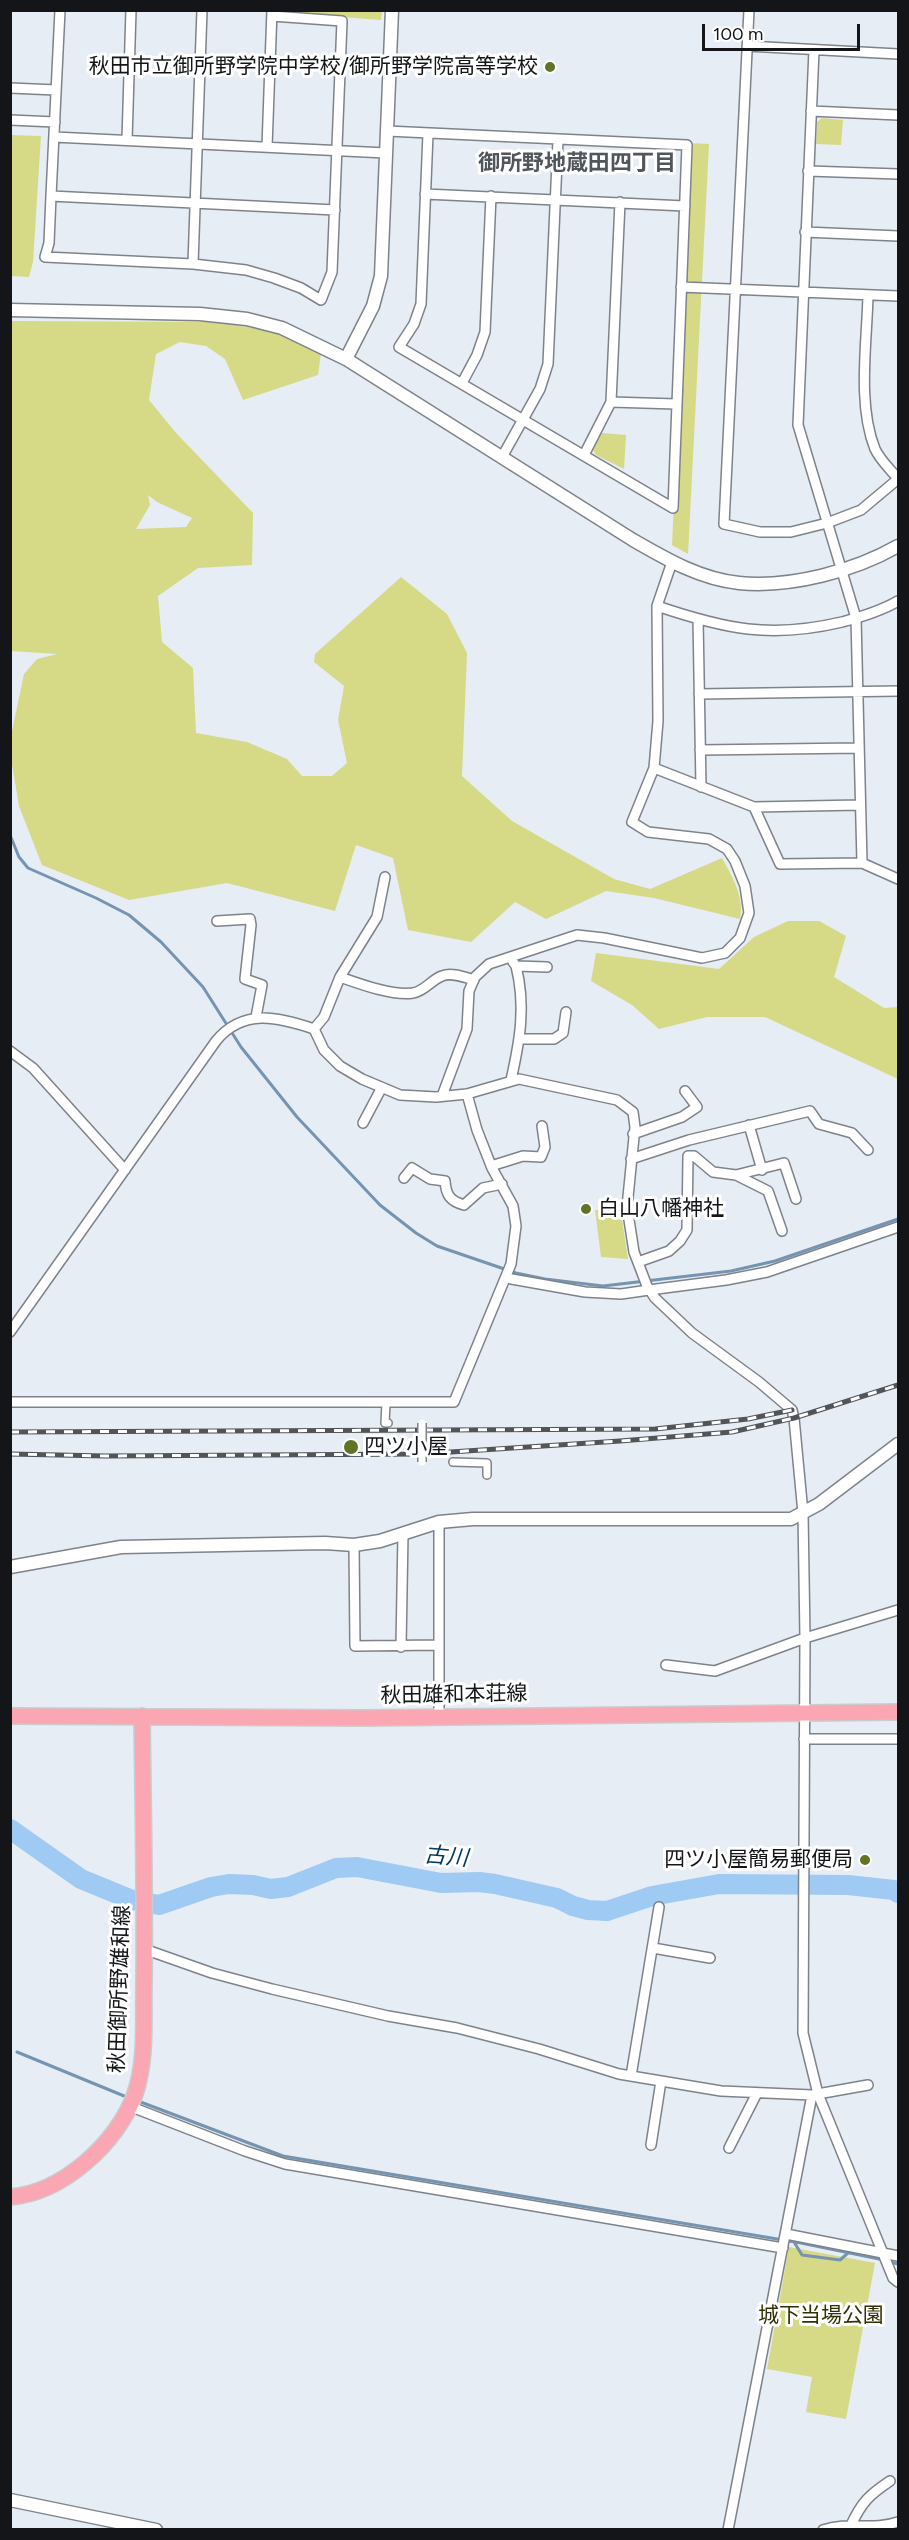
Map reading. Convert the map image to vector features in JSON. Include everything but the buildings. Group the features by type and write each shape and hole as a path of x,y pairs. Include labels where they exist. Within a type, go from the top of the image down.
{"main road":[{"name":"秋田雄和本荘線","path":"10,1716 363,1718 898,1712"},
{"name":"秋田御所野雄和線","path":"10,2197 45,2187 77,2171 117,2128 131,2102 140,2076 144,1949 142,1716"}],"street":[{"path":"60,10 49,243 45,257 193,264 258,272 301,288 321,300 332,272 342,21 272,13 267,147"},
{"path":"127,140 131,10"},
{"path":"193,264 202,10"},
{"path":"346,358 373,306 381,276 392,10"},
{"path":"750,10 724,524 760,532 791,532 827,524 861,510 898,479 876,451 868,426 865,402 868,295"},
{"path":"747,46 898,54"},
{"path":"814,50 798,426 856,618 862,862"},
{"path":"10,88 56,90"},
{"path":"811,111 898,115"},
{"path":"10,120 55,122"},
{"path":"387,131 687,145 673,508 399,347 414,324 422,304 428,134"},
{"path":"54,137 386,153"},
{"path":"501,457 540,389 548,364 558,140"},
{"path":"808,171 898,174"},
{"path":"425,194 685,206"},
{"path":"51,196 335,210"},
{"path":"462,383 477,355 485,332 491,196"},
{"path":"584,455 611,402 620,202"},
{"path":"805,232 898,236"},
{"path":"681,287 898,296"},
{"path":"10,310 182,313 247,319 282,328 346,358 672,562 707,575 739,583 789,581 842,571 875,559 898,546"},
{"path":"611,402 676,405"},
{"path":"442,1096 467,1029 469,991 474,980 489,964 577,935 604,938 702,958 725,953 740,938 749,913 745,886 735,861 727,849 709,839 648,832 632,822 654,768 658,721 657,606 672,562"},
{"path":"657,606 740,629 785,632 856,618 898,601"},
{"path":"698,619 701,787"},
{"path":"699,694 898,692"},
{"path":"700,750 859,748"},
{"path":"654,768 754,807 860,805"},
{"path":"754,807 780,864 862,862 898,879"},
{"path":"314,1029 324,1017 340,977 377,917 385,877"},
{"path":"217,921 250,919 244,979 262,985 256,1017"},
{"path":"510,957 516,966 523,992 520,1039 511,1080"},
{"path":"516,966 547,967"},
{"path":"340,977 374,988 412,993 423,990 442,976 458,975 474,980"},
{"path":"520,1039 554,1039 563,1033 566,1012"},
{"path":"10,1332 192,1073 229,1028 256,1017 314,1029 324,1050 340,1066 381,1089 400,1095 467,1094 519,1078 617,1100 633,1112 627,1207 634,1252 648,1288 692,1333 759,1382 792,1410 803,1513 803,2033 815,2095 898,2282"},
{"path":"13,1053 33,1068 125,1170"},
{"path":"363,1123 381,1089"},
{"path":"633,1134 682,1117 697,1107 685,1090"},
{"path":"10,1402 454,1402 508,1273 516,1227 513,1206 491,1166 477,1130 467,1094"},
{"path":"631,1159 681,1143 810,1111 819,1124 852,1133 868,1150"},
{"path":"749,1125 762,1170"},
{"path":"491,1166 524,1156 541,1157 545,1147 542,1126"},
{"path":"638,1262 669,1251 680,1241 687,1230 688,1156 681,1143"},
{"path":"688,1156 693,1156 713,1172 736,1175 784,1163 796,1199"},
{"path":"404,1178 412,1168 430,1179 445,1181 446,1192 453,1202 464,1205 483,1188 502,1184"},
{"path":"736,1175 768,1191 782,1231"},
{"path":"508,1273 585,1292 621,1294 648,1288 726,1280 767,1272 898,1227"},
{"path":"386,1403 385,1423 388,1423"},
{"path":"422,1423 422,1462"},
{"path":"10,1567 121,1547 325,1543 354,1545 381,1541 438,1522 485,1519 791,1519 819,1504 898,1444"},
{"path":"453,1462 487,1462 487,1475"},
{"path":"438,1522 439,1716"},
{"path":"401,1647 403,1534"},
{"path":"354,1545 355,1646 439,1645"},
{"path":"666,1665 715,1671 804,1638 898,1610"},
{"path":"804,1739 898,1739"},
{"path":"631,2076 659,1907"},
{"path":"653,1948 710,1958"},
{"path":"144,1949 212,1973 262,1987 388,2016 457,2028 631,2076 721,2091 757,2093 815,2095 868,2085"},
{"path":"651,2145 661,2081"},
{"path":"729,2148 757,2093"},
{"path":"728,2529 815,2095"},
{"path":"131,2102 245,2151 285,2164 886,2258 898,2256"},
{"path":"851,2525 859,2508 869,2495 890,2481"},
{"path":"10,2500 156,2529"},
{"path":"823,2529 851,2525 877,2528 898,2523"}],"green space":[{"path":"285,11 382,11 381,20"},
{"path":"822,118 843,120 841,145 816,144 817,122"},
{"path":"10,135 41,136 33,262 29,277 11,276"},
{"path":"690,143 709,144 688,554 672,545"},
{"path":"10,321 218,322 278,332 321,353 318,375 243,400 225,359 206,346 180,342 156,354 149,400 176,433 253,513 252,565 198,568 158,596 162,642 193,668 196,733 247,742 287,759 302,776 332,776 347,763 338,720 344,686 314,662 315,654 401,577 447,614 467,653 462,776 512,821 614,879 650,889 722,858 739,895 740,919 654,898 606,891 546,919 515,902 471,942 408,930 393,858 356,845 335,911 227,883 129,900 42,865 19,806 11,758 11,736 24,674 37,659 57,654 11,651","holes":["148,495 157,502 192,518 186,527 136,529 150,505"]},
{"path":"602,433 626,435 624,469 596,455 593,450"},
{"path":"788,921 819,921 846,936 834,977 884,1008 898,1007 898,1079 765,1017 707,1017 659,1029 632,1005 591,981 596,953 719,969 754,937"},
{"path":"595,1210 622,1210 628,1259 601,1257"},
{"name":"城下当場公園","path":"789,2247 875,2263 846,2419 806,2412 812,2377 767,2369"}],"waterway":[{"path":"10,835 19,857 28,868 129,915 161,942 203,987 241,1047 297,1117 380,1205 437,1246 516,1273 603,1286 731,1271 775,1261 898,1219"},
{"name":"古川","path":"10,1829 81,1879 132,1900 159,1905 211,1887 229,1884 253,1885 271,1889 288,1887 336,1868 357,1867 441,1883 495,1884 557,1898 588,1910 607,1911 652,1896 719,1884 848,1885 894,1890 898,1893"},
{"path":"17,2052 129,2098"},
{"path":"138,2101 283,2156 801,2243 884,2260"},
{"path":"794,2242 802,2255 840,2260 848,2253"},
{"path":"890,2262 898,2264"}],"railway":[{"path":"10,1454 106,1456 420,1454 620,1441 732,1432 794,1418 898,1385"},
{"path":"10,1432 655,1429 748,1419 792,1410"}],"place":[{"name":"秋田市立御所野学院中学校/御所野学院高等学校","path":"550,67"},
{"name":"白山八幡神社","path":"586,1209"},
{"name":"四ツ小屋","path":"351,1447"},
{"name":"四ツ小屋簡易郵便局","path":"865,1860"}],"district":[{"name":"御所野地蔵田四丁目","path":"577,164"}]}
